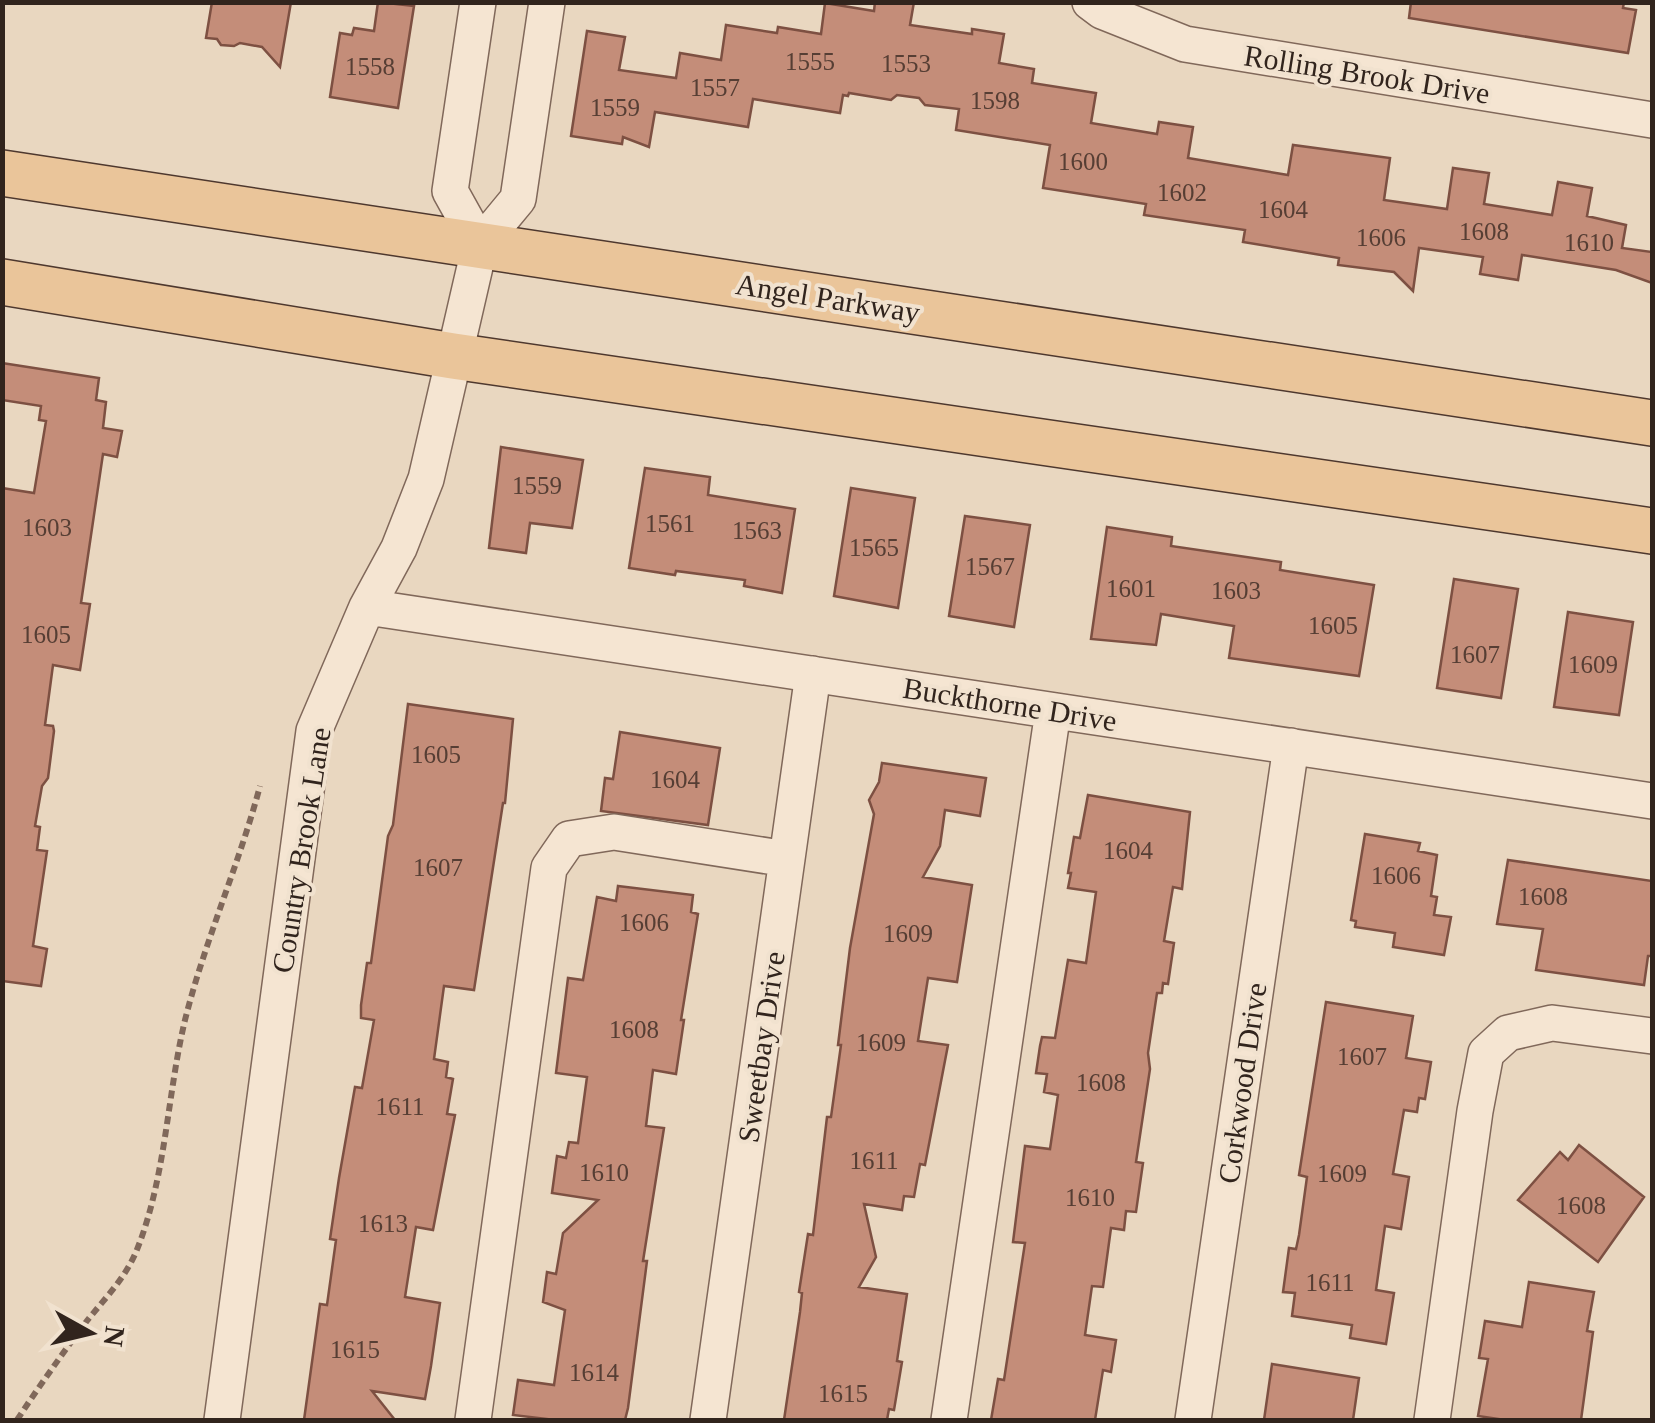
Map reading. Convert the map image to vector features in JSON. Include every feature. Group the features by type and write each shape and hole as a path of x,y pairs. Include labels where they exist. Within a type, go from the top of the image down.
{"main road":[{"name":"Angel Parkway","path":"2,172 1652,423"},
{"path":"2,282 452,356 1652,530"}],"street":[{"path":"478,2 450,191 480,245"},
{"name":"Country Brook Lane","path":"222,1420 314,731 367,607 399,548 426,479 480,245 518,199 547,2"},
{"name":"Rolling Brook Drive","path":"1090,2 1102,11 1185,44 1652,120"},
{"name":"Buckthorne Drive","path":"367,607 1652,801"},
{"name":"Sweetbay Drive","path":"708,1420 813,674"},
{"path":"949,1420 1052,710"},
{"name":"Corkwood Drive","path":"1193,1420 1291,746"},
{"path":"473,1420 549,868 569,839 614,832 787,859"},
{"path":"1432,1420 1474,1111 1486,1053 1508,1033 1552,1022 1652,1036"}],"path":[{"path":"17,1420 86,1323 116,1289 136,1251 152,1196 185,1021 260,786"}],"building":[{"path":"212,2 291,2 280,67 262,47 221,45 217,39 206,38"},
{"path":"378,2 414,6 398,108 330,97 340,33 352,35 354,28 374,31"},
{"path":"875,2 914,2 910,25 972,34 972,29 1004,34 999,63 1034,69 1032,83 1096,93 1091,123 1157,134 1159,122 1193,127 1188,158 1288,175 1293,145 1390,158 1384,200 1447,209 1453,168 1489,173 1484,204 1552,215 1558,182 1592,188 1587,216 1626,225 1622,248 1652,252 1652,283 1616,270 1522,255 1518,280 1480,274 1483,257 1419,248 1413,291 1394,272 1338,265 1339,258 1243,242 1245,230 1144,215 1146,204 1043,188 1050,145 956,130 959,109 925,105 919,98 897,95 891,100 849,93 843,95 840,113 753,99 748,127 655,112 649,147 623,137 622,144 571,136 587,31 625,37 619,70 676,78 680,53 721,60 726,25 777,33 778,27 821,34 825,3 874,11"},
{"path":"1411,2 1624,2 1623,8 1636,10 1628,53 1409,18"},
{"path":"2,363 99,378 96,400 106,402 103,428 122,431 117,457 103,454 81,603 90,604 80,670 53,665 45,725 53,726 54,731 48,778 42,786 35,826 40,827 37,850 47,851 33,946 47,949 41,986 2,981 2,488 34,493 46,421 39,420 41,406 2,400"},
{"path":"501,447 583,460 572,528 530,523 526,553 489,548"},
{"path":"645,468 710,477 708,495 795,509 782,593 744,586 745,580 629,568"},
{"path":"851,488 915,498 898,608 834,596"},
{"path":"965,516 1030,525 1014,627 949,616"},
{"path":"1107,527 1172,537 1171,546 1281,562 1280,570 1374,585 1359,676 1229,658 1234,626 1161,614 1156,645 1091,639"},
{"path":"1454,579 1518,589 1501,698 1437,688"},
{"path":"1568,612 1633,622 1619,715 1554,707"},
{"path":"408,704 513,719 505,803 474,990 444,986 434,1059 448,1062 446,1077 453,1079 447,1114 455,1115 433,1230 416,1227 405,1297 440,1303 431,1366 425,1399 372,1391 395,1420 304,1420 320,1304 327,1305 336,1240 330,1239 339,1178 355,1087 362,1088 374,1020 361,1018 361,1005 393,825"},
{"path":"620,732 720,748 708,825 601,811 605,778 613,779"},
{"path":"882,763 986,778 980,816 945,810 940,846 923,877 972,885 957,982 928,978 918,1041 948,1045 925,1165 920,1164 914,1197 904,1196 902,1210 864,1204 876,1257 859,1287 907,1294 897,1361 902,1362 894,1410 889,1409 887,1420 784,1420 800,1312 799,1292 808,1234 813,1235 827,1117 831,1117 850,948 874,814 869,800 879,782"},
{"path":"1088,795 1190,812 1182,889 1173,887 1164,941 1174,943 1168,984 1163,983 1162,993 1157,993 1148,1053 1150,1069 1136,1162 1143,1163 1136,1212 1126,1211 1124,1230 1111,1228 1103,1287 1092,1286 1085,1335 1116,1340 1111,1372 1103,1370 1095,1420 991,1420 998,1379 1004,1380 1025,1243 1013,1242 1025,1146 1050,1149 1058,1095 1044,1092 1047,1074 1036,1073 1040,1046 1042,1037 1055,1038 1068,960 1086,963 1096,892 1068,888 1068,873 1074,837 1080,838"},
{"path":"1365,834 1420,843 1418,851 1437,855 1431,896 1437,897 1434,915 1451,917 1444,955 1393,947 1395,933 1355,927 1356,921 1351,920"},
{"path":"1508,860 1652,881 1652,956 1648,956 1644,985 1536,970 1543,929 1497,924"},
{"path":"618,886 693,895 691,912 698,914 676,1074 653,1070 646,1126 664,1128 643,1261 647,1261 628,1408 625,1420 555,1420 513,1415 518,1380 554,1385 565,1310 543,1302 547,1272 556,1274 563,1233 598,1200 552,1193 557,1156 566,1158 569,1142 578,1143 587,1077 556,1073 568,978 583,980 597,897 616,901"},
{"path":"1326,1002 1413,1016 1406,1058 1431,1062 1425,1099 1419,1098 1417,1112 1404,1110 1393,1174 1409,1177 1401,1229 1385,1226 1376,1290 1394,1293 1386,1344 1350,1338 1352,1325 1292,1316 1295,1293 1283,1292 1289,1248 1296,1249 1299,1235 1307,1177 1299,1175"},
{"path":"1579,1145 1644,1197 1598,1262 1518,1200 1560,1152 1568,1160"},
{"path":"1529,1282 1594,1292 1587,1331 1593,1332 1581,1420 1478,1416 1488,1359 1479,1358 1485,1321 1522,1327"},
{"path":"1272,1364 1359,1378 1353,1420 1264,1420"}]}
